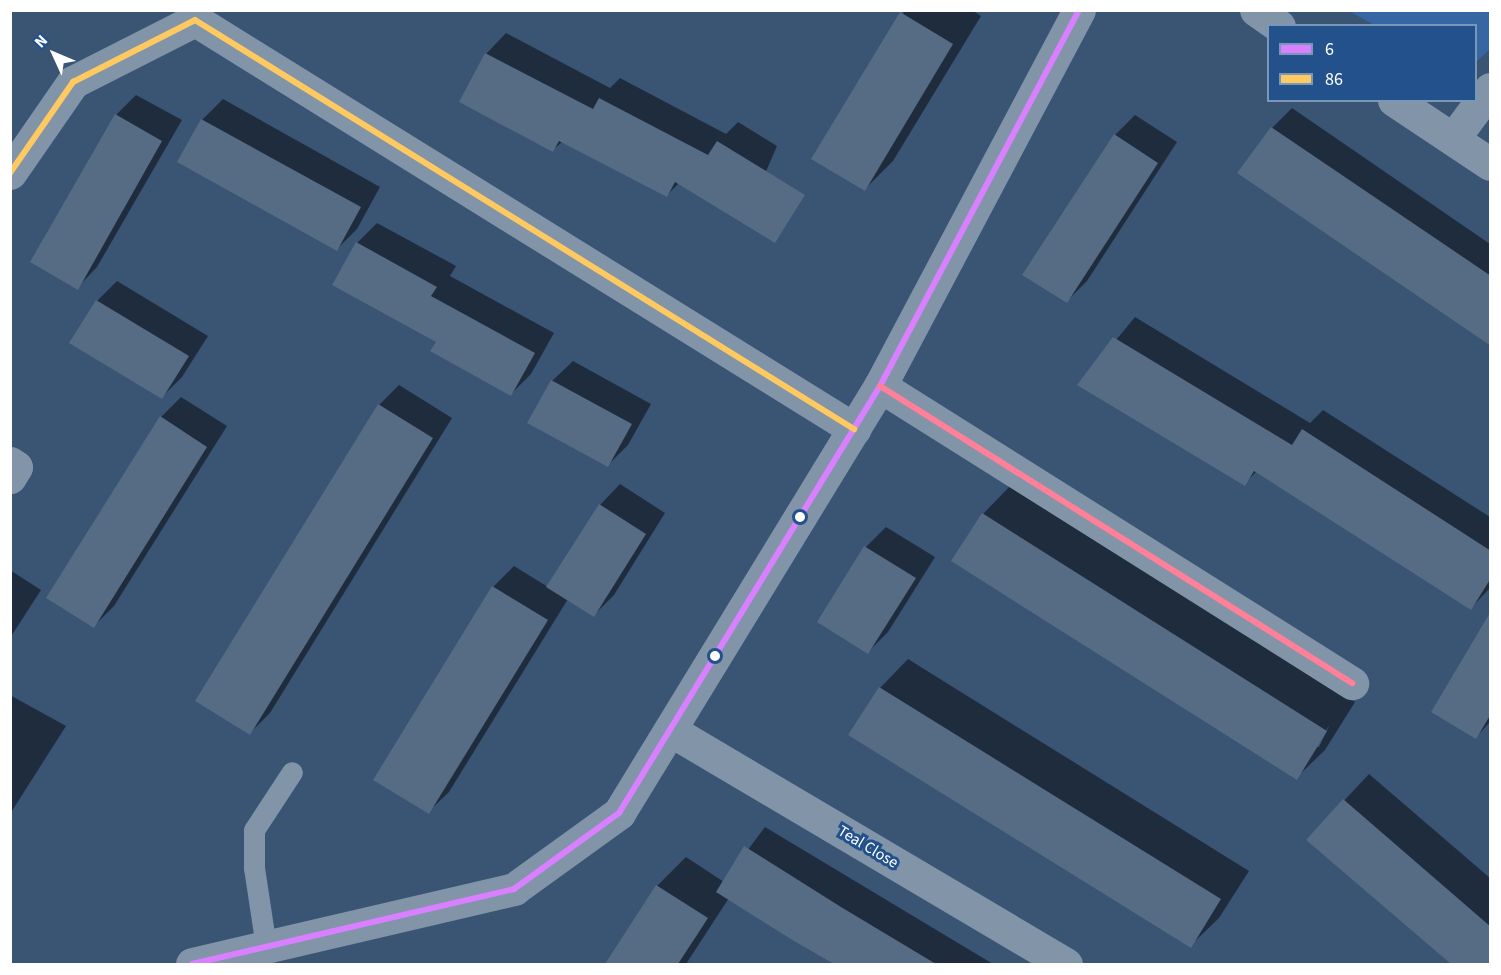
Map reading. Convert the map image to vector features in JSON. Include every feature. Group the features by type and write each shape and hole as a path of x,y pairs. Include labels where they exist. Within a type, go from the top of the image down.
{"street":[{"path":"192,964 514,889 619,813 880,386 1079,10"},
{"path":"1256,10 1276,24"},
{"path":"10,173 73,82 195,20 854,429"},
{"path":"1453,139 1491,89"},
{"path":"1397,102 1491,164"},
{"path":"880,386 1352,683"},
{"path":"10,464 16,467 10,477"},
{"name":"Teal Close","path":"670,730 1066,964"}],"lane":[{"path":"266,947 254,830 292,772"}],"shaded area":[{"path":"1349,11 1490,11 1490,49 1477,61 1477,24 1372,24"}],"building":[{"path":"900,12 953,44 865,191 811,159"},
{"path":"485,53 593,109 599,98 708,155 717,141 805,195 775,243 675,182 667,197 559,141 553,152 459,102"},
{"path":"115,114 162,141 78,290 30,262"},
{"path":"201,119 361,207 337,251 177,162"},
{"path":"1271,127 1491,276 1491,346 1237,173"},
{"path":"1114,134 1158,163 1067,303 1022,275"},
{"path":"356,242 437,287 431,296 535,353 511,396 430,351 436,342 332,285"},
{"path":"96,300 189,356 162,399 69,343"},
{"path":"1113,337 1292,445 1302,429 1491,551 1491,578 1471,610 1254,471 1245,486 1077,385"},
{"path":"551,380 632,424 608,467 527,423"},
{"path":"378,404 433,438 250,735 195,701"},
{"path":"160,416 207,447 94,628 46,598"},
{"path":"599,504 646,534 594,617 546,587"},
{"path":"982,513 1327,731 1297,780 951,561"},
{"path":"864,546 916,578 868,654 817,622"},
{"path":"492,586 548,620 429,814 373,780"},
{"path":"1491,611 1491,714 1476,739 1431,712"},
{"path":"879,687 1221,899 1191,948 848,735"},
{"path":"1343,799 1491,927 1491,964 1451,964 1306,840"},
{"path":"744,846 936,964 834,964 794,941 716,892"},
{"path":"656,885 708,918 678,964 605,964"}],"transit line":[{"name":"6","path":"192,964 514,889 619,813 880,386 1079,10"},
{"name":"86","path":"10,173 73,82 195,20 854,429"},
{"path":"880,386 1352,683"}]}
